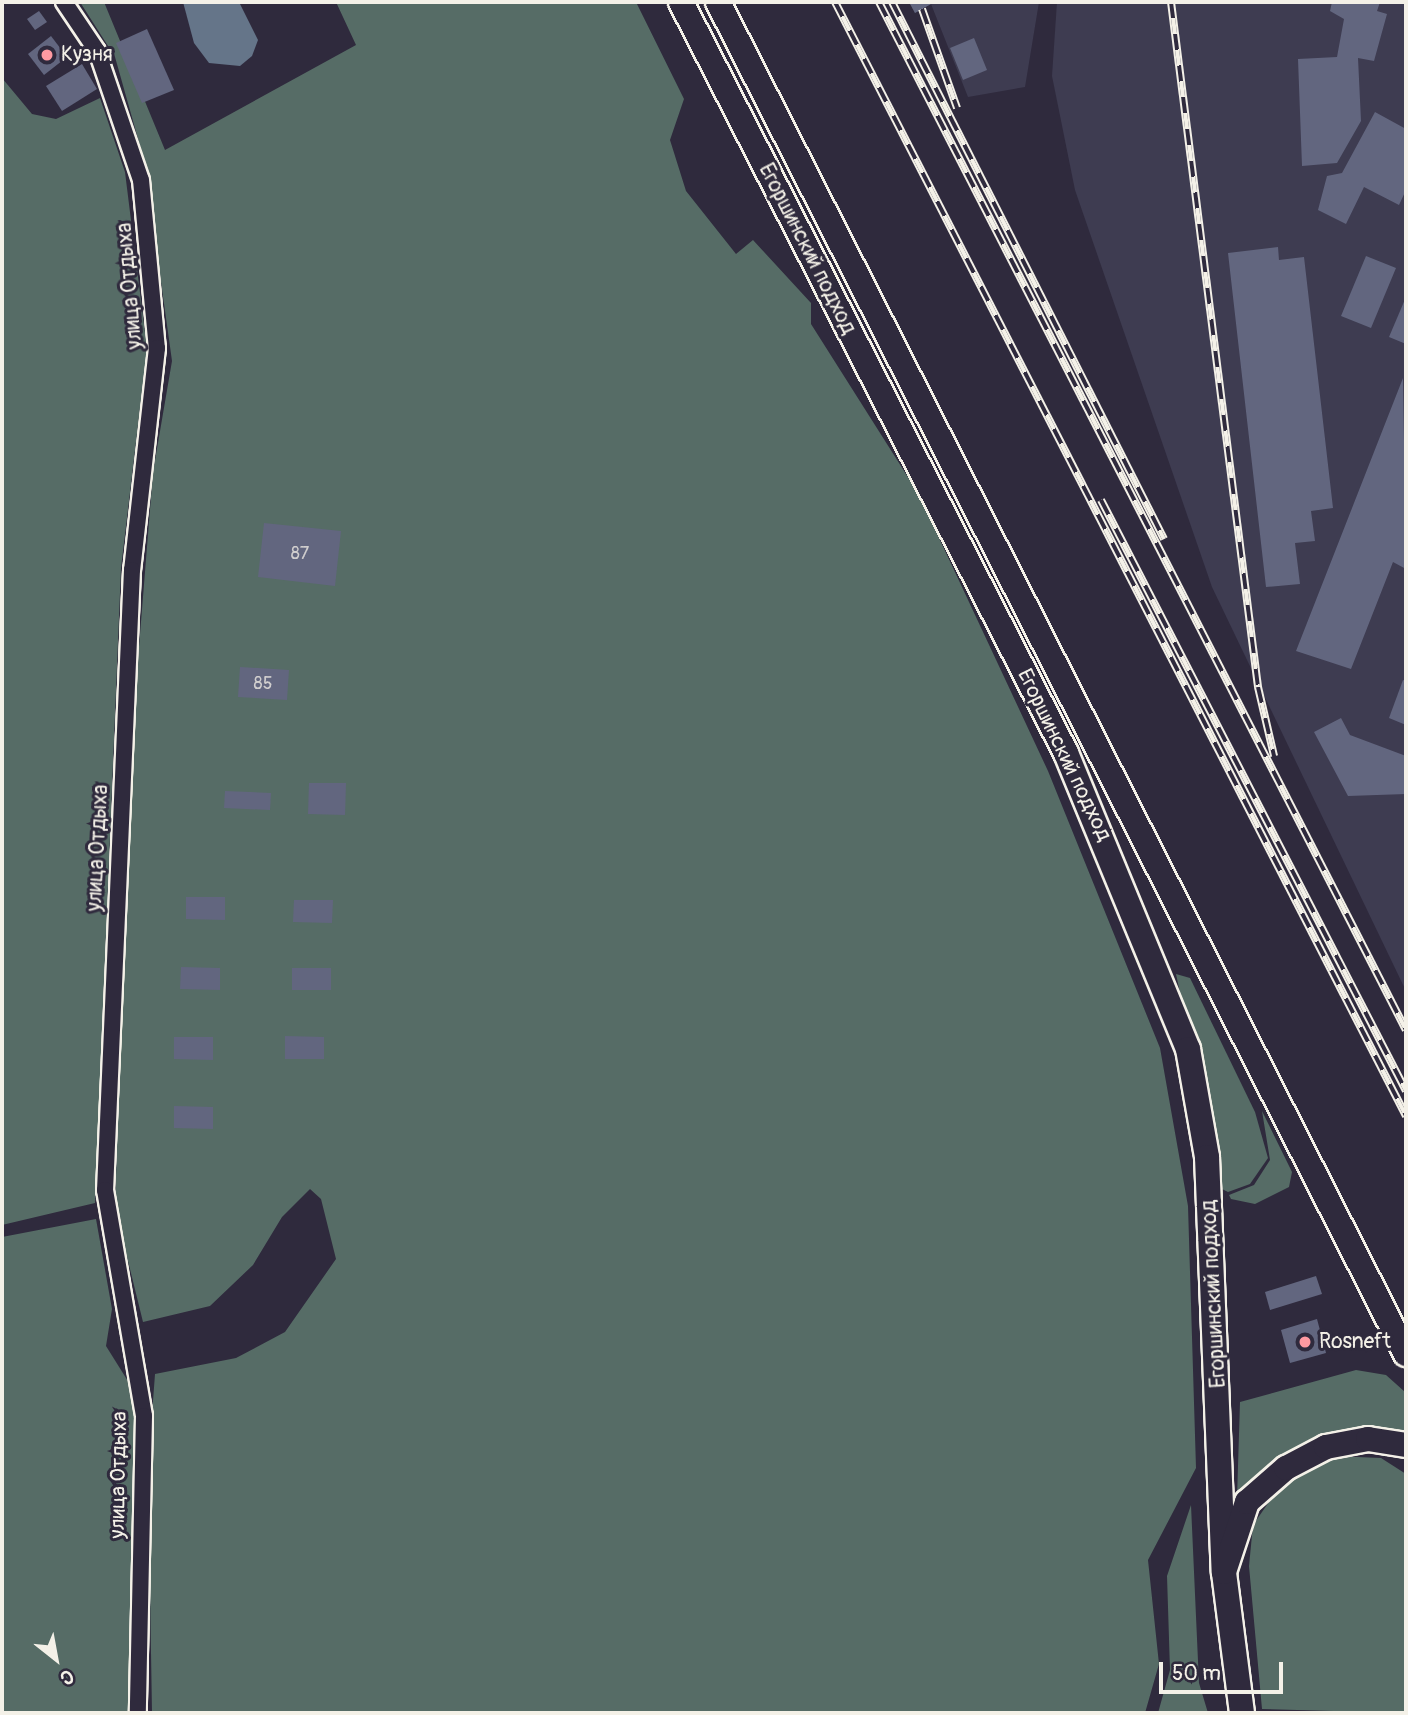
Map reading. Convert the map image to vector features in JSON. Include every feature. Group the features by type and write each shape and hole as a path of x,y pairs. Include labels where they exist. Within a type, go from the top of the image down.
{"main road":[{"name":"Егоршинский подход","path":"681,2 1066,753 1188,1049 1207,1157 1224,1572 1242,1713"},
{"name":"Егоршинский подход","path":"718,2 1406,1354"},
{"path":"1224,1572 1247,1502 1286,1468 1349,1440 1406,1445"}],"street":[{"name":"улица Отдыха","path":"64,2 97,51 141,180 158,348 132,570 105,1190 144,1416 138,1713"}],"shaded area":[{"path":"909,2 1039,2 1025,87 968,97 931,4 915,13"},
{"path":"1057,2 1406,2 1406,991 1212,587 1075,190 1052,76"}],"green space":[{"path":"80,2 104,2 165,150 356,45 336,2 636,2 684,99 670,140 686,191 736,254 753,240 811,303 811,324 918,493 1048,771 1160,1048 1188,1206 1196,1468 1148,1560 1159,1664 1145,1713 152,1713 148,1468 155,1374 236,1358 285,1332 336,1259 321,1199 310,1189 282,1217 253,1265 210,1306 143,1322 115,1208 128,784 153,472 172,361 144,160 115,57"},
{"path":"2,78 32,114 56,119 100,98 125,172 147,349 121,568 95,1203 2,1225"},
{"path":"1176,974 1190,978 1255,1112 1268,1158 1250,1184 1228,1192 1222,1189"},
{"path":"1262,1111 1292,1172 1289,1187 1255,1204 1231,1199 1229,1195 1254,1185 1270,1160"},
{"path":"96,1219 112,1309 106,1346 136,1394 131,1713 2,1713 2,1237"},
{"path":"1356,1370 1386,1375 1405,1392 1406,1435 1380,1430 1237,1498 1240,1402"},
{"path":"1333,1456 1381,1458 1406,1474 1406,1713 1262,1709 1249,1566 1253,1525 1280,1486"},
{"path":"1191,1505 1199,1683 1208,1713 1158,1713 1170,1670 1167,1576"}],"water":[{"path":"183,2 239,2 258,40 252,56 240,66 209,63 194,43"}],"building":[{"path":"909,2 929,2 931,4 915,13"},
{"path":"1332,2 1380,2 1377,11 1387,14 1374,61 1358,58 1361,121 1337,163 1302,166 1298,59 1337,57 1344,19 1330,11"},
{"path":"39,11 47,22 35,30 27,19"},
{"path":"147,29 174,90 142,103 116,43"},
{"name":"Кузня","path":"51,36 67,57 44,75 28,54"},
{"path":"974,38 987,70 963,80 950,48"},
{"path":"82,64 97,89 62,111 46,86"},
{"path":"1375,112 1406,129 1406,190 1399,205 1364,187 1346,224 1318,210 1327,176 1342,173"},
{"path":"1278,247 1279,260 1304,257 1333,508 1311,511 1315,541 1295,543 1300,584 1266,587 1228,253"},
{"path":"1366,256 1396,268 1371,328 1341,316"},
{"path":"1406,297 1406,344 1389,337"},
{"path":"1403,378 1406,569 1393,562 1351,669 1296,651"},
{"path":"264,523 341,531 335,586 258,577"},
{"path":"240,667 289,670 287,700 238,697"},
{"path":"1403,680 1406,681 1406,725 1389,718"},
{"path":"1341,718 1350,735 1406,756 1406,794 1348,796 1314,732"},
{"path":"309,783 346,783 345,815 308,814"},
{"path":"225,791 271,793 270,810 224,808"},
{"path":"186,897 225,897 225,920 186,919"},
{"path":"294,900 333,900 332,923 293,922"},
{"path":"181,967 220,968 220,990 180,989"},
{"path":"292,968 331,968 331,990 292,990"},
{"path":"285,1036 324,1037 324,1059 285,1059"},
{"path":"174,1037 213,1037 213,1060 174,1059"},
{"path":"174,1106 213,1107 213,1129 174,1128"},
{"path":"1316,1276 1322,1294 1270,1310 1265,1292"},
{"path":"1317,1319 1326,1353 1290,1363 1281,1330"}],"railway":[{"path":"835,2 1406,1116"},
{"path":"879,2 1406,1030"},
{"path":"892,2 1164,539"},
{"path":"1171,2 1258,687 1274,756"},
{"path":"922,9 957,108"},
{"path":"1101,500 1406,1091"}],"place":[{"name":"Кузня","path":"47,55"},
{"name":"Rosneft","path":"1305,1342"}]}
